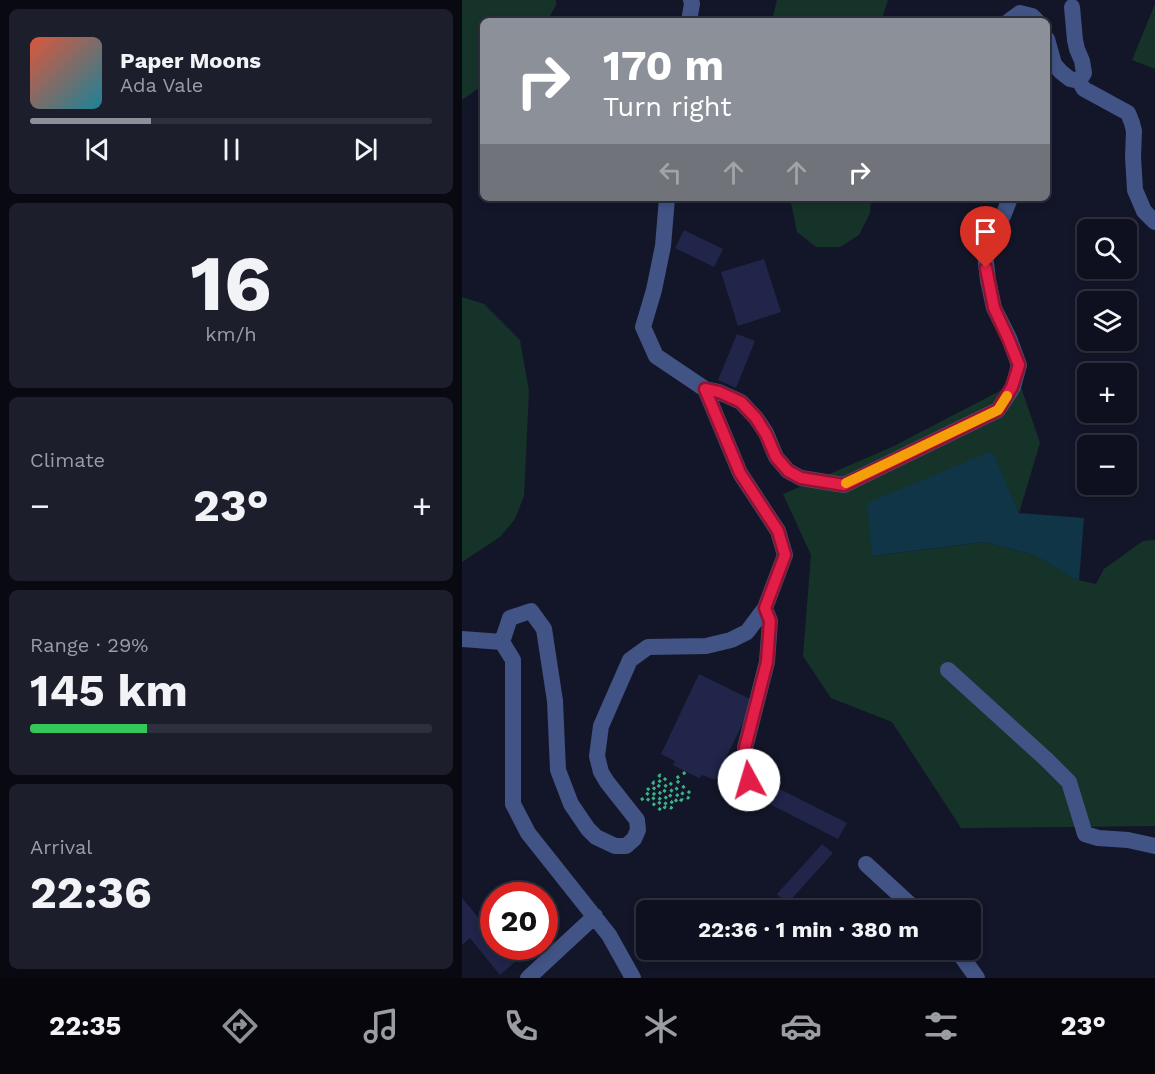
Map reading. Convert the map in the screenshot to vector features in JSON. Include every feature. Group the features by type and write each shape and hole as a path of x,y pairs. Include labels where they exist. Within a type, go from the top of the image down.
{"street":[{"path":"690,18 691,0"},
{"path":"1072,7 1075,40 1084,73 1079,81"},
{"path":"1013,18 1020,13 1034,18"},
{"path":"1050,50 1054,64 1061,72 1079,81 1084,89 1128,113 1134,131 1135,190 1144,211 1155,222"},
{"path":"667,201 663,246 654,290 643,327 656,356 705,389 719,392 741,402 756,418 776,457 788,471 801,478 844,485 998,410 1012,387 1019,365 994,308 983,237 989,224 1003,216 1009,201"},
{"path":"633,978 609,935 528,833 513,804 513,660 502,642 510,618 531,611 544,629 555,701 558,770 572,804 588,830 596,837 615,846 626,846 634,839 638,830 637,820 607,782 601,772 597,756 600,726 630,660 648,647 706,646 731,640 747,632 765,608 785,555 778,531 740,473 705,389"},
{"path":"749,780 745,748 767,662 770,621 765,608"},
{"path":"462,639 502,642"},
{"path":"948,670 1070,782 1085,834 1155,846"},
{"path":"866,864 905,900"},
{"path":"528,978 595,916"},
{"path":"964,960 977,978"}],"path":[{"path":"645,797 662,811 665,807 645,792 648,789 671,808 674,804 651,786 654,782 680,803 682,799 657,779 660,775 688,798 691,794 675,779 687,772"}],"green space":[{"path":"462,0 556,0 556,5 549,18 480,18 480,87 462,100"},
{"path":"777,0 888,0 882,18 773,18"},
{"path":"1155,4 1155,69 1132,60"},
{"path":"791,201 871,201 870,213 859,235 840,247 816,247 797,232"},
{"path":"462,297 484,304 520,340 529,391 524,496 515,519 500,537 462,562"},
{"path":"1019,381 1040,443 1019,513 991,451 872,556 984,542 1034,555 1078,580 1096,584 1104,569 1143,541 1155,540 1155,826 961,828 892,722 831,698 803,656 811,555 783,494 892,447"}],"water":[{"path":"992,451 1019,513 1084,518 1079,581 1034,555 984,542 872,556 867,503"}],"building":[{"path":"684,230 723,249 714,267 675,248"},
{"path":"764,259 781,312 738,326 721,272"},
{"path":"737,334 755,341 736,388 718,380"},
{"path":"699,674 754,701 715,780 702,775 699,778 673,765 675,761 661,754"},
{"path":"760,779 847,823 838,839 752,795"},
{"path":"822,844 833,853 791,900 783,900 777,894"},
{"path":"462,898 480,919 480,950 470,938 462,945"},
{"path":"488,960 513,960 515,962 500,975"}],"slow traffic":[{"path":"846,483 998,410 1007,396"}],"route":[{"path":"749,780 745,748 767,662 770,621 765,608 785,555 778,531 740,473 705,389 719,392 741,402 756,418 776,457 788,471 801,478 844,485 998,410 1012,387 1019,365 994,308 986,268"}]}
